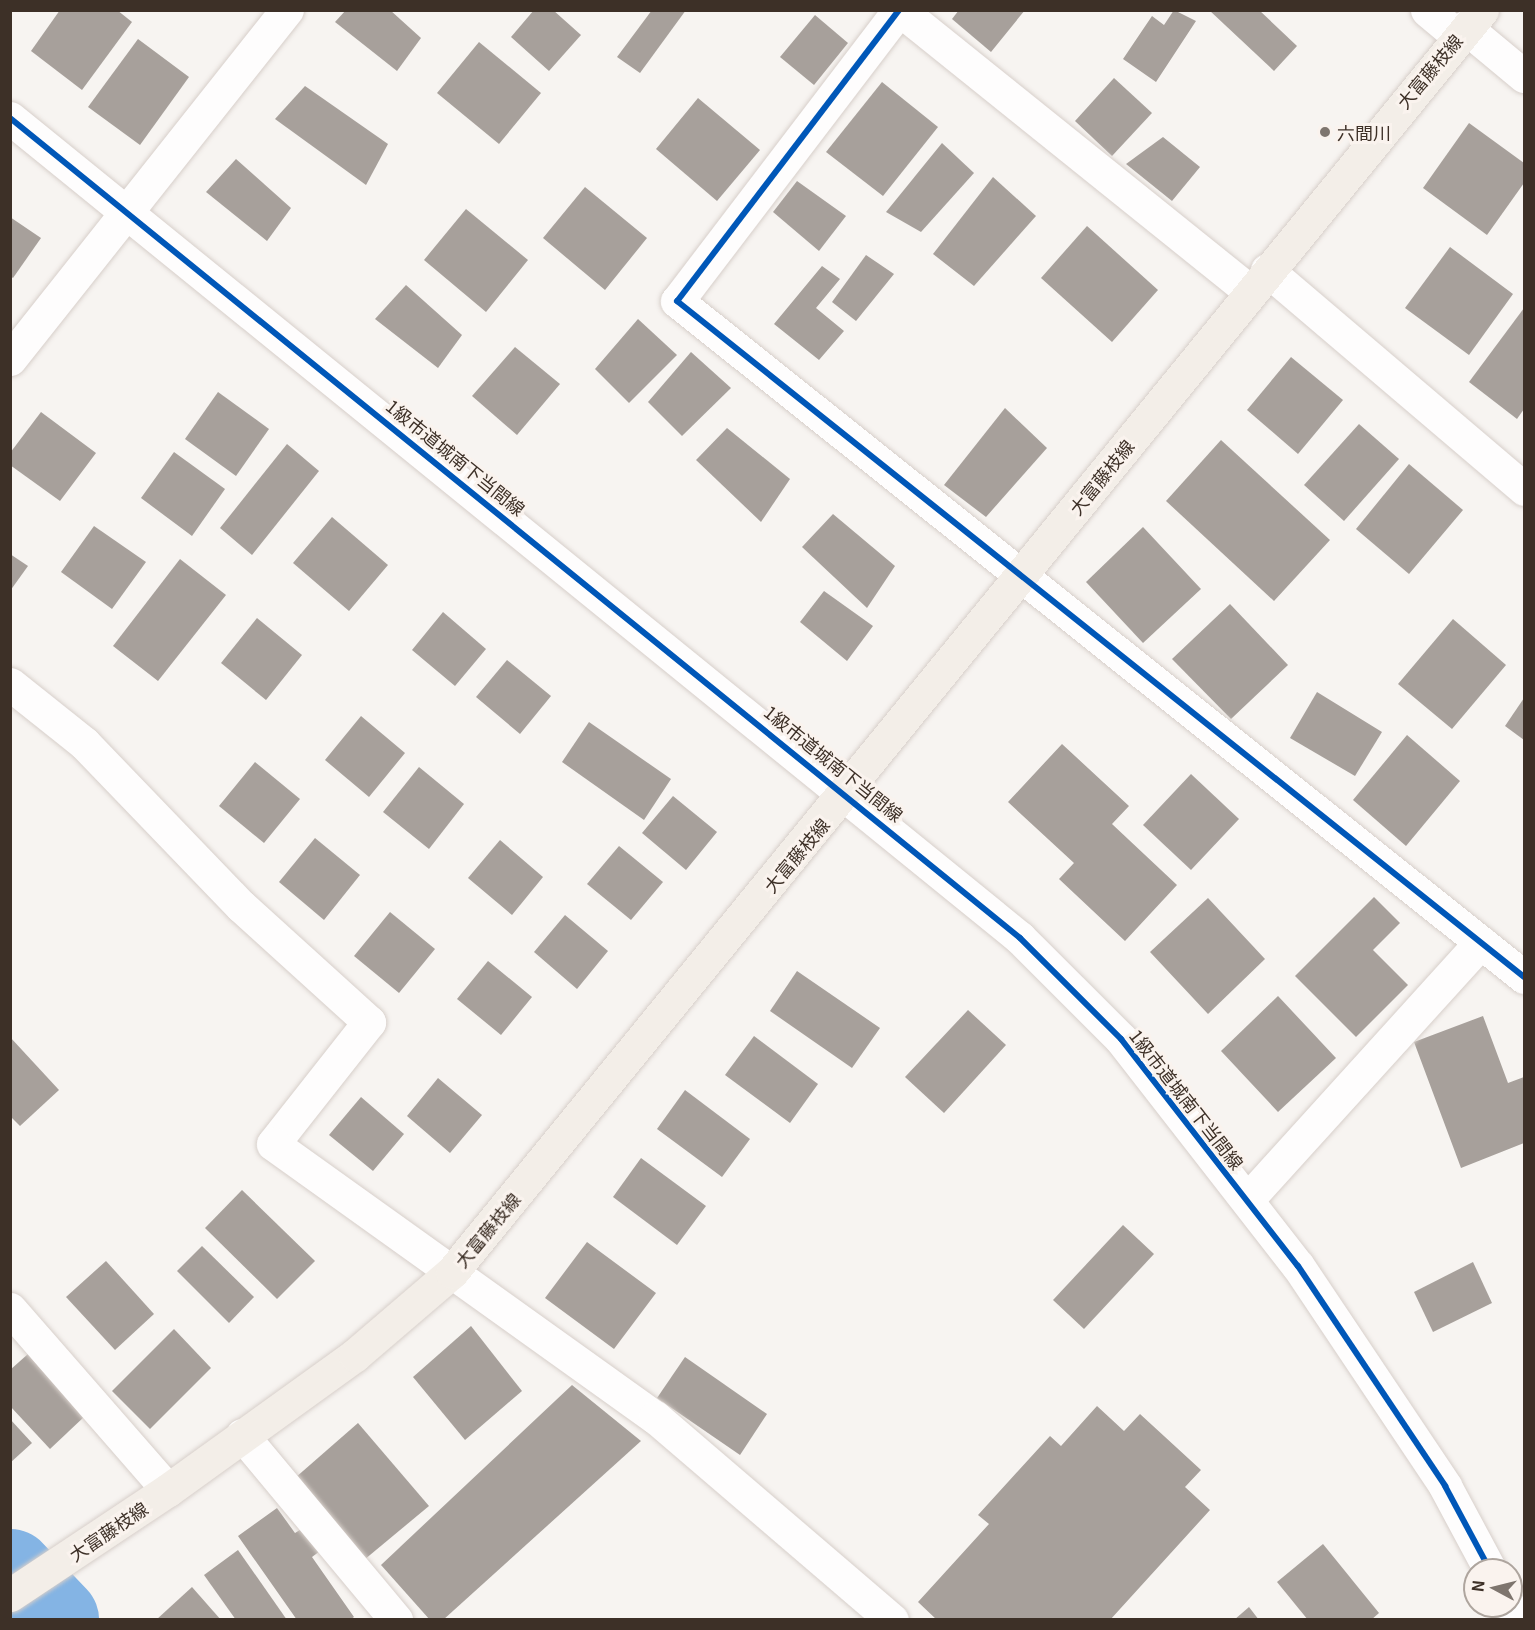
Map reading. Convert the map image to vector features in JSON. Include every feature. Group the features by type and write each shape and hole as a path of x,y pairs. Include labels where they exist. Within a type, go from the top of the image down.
{"main road":[{"name":"大富藤枝線","path":"10,1595 56,1567 168,1490 356,1355 452,1272 848,793 1258,281 1468,24"}],"street":[{"path":"10,359 129,213 287,10"},
{"path":"1524,489 1258,281 900,10 676,301 1524,976"},
{"path":"1427,10 1468,24 1524,76"},
{"name":"1級市道城南下当間線","path":"10,118 848,793 1020,938 1120,1039 1298,1266 1445,1486 1484,1558"},
{"path":"10,684 84,743 241,906 369,1022 273,1144 655,1417 892,1620"},
{"path":"1247,1200 1480,942"},
{"path":"10,1308 168,1490"},
{"path":"242,1435 396,1620"}],"building":[{"path":"60,10 117,10 132,22 82,90 31,51"},
{"path":"346,10 390,10 421,38 397,71 335,22"},
{"path":"534,10 553,10 581,35 549,71 511,37"},
{"path":"652,10 686,10 640,73 617,57"},
{"path":"959,10 1025,10 991,52 952,19"},
{"path":"1174,10 1196,21 1156,82 1123,59 1152,16 1164,25"},
{"path":"1209,10 1259,10 1297,46 1274,71"},
{"path":"815,15 848,43 814,85 780,57"},
{"path":"138,39 189,77 140,145 88,107"},
{"path":"479,42 541,93 499,144 437,93"},
{"path":"1114,78 1152,113 1112,156 1075,121"},
{"path":"882,82 938,127 883,196 826,152"},
{"path":"305,86 388,144 366,185 275,119"},
{"path":"698,98 760,150 717,201 656,149"},
{"path":"1469,123 1524,163 1524,183 1487,235 1423,188"},
{"path":"1163,137 1200,167 1172,201 1126,164"},
{"path":"942,143 974,173 921,232 886,212"},
{"path":"236,159 291,208 267,241 206,192"},
{"path":"993,177 1036,216 974,286 933,254"},
{"path":"797,181 846,216 819,251 773,212"},
{"path":"585,187 647,238 605,290 543,238"},
{"path":"466,209 528,260 486,312 424,260"},
{"path":"10,217 41,238 13,278 10,276"},
{"path":"1087,226 1158,290 1112,342 1041,278"},
{"path":"1450,247 1513,294 1469,355 1405,308"},
{"path":"866,255 894,274 856,321 832,302"},
{"path":"822,266 840,279 816,308 844,331 819,360 774,324"},
{"path":"406,285 462,335 438,368 375,319"},
{"path":"1524,308 1524,409 1517,419 1469,382"},
{"path":"638,319 677,355 629,403 595,369"},
{"path":"515,347 560,384 517,435 472,396"},
{"path":"691,352 731,388 682,436 648,402"},
{"path":"1291,357 1343,400 1298,454 1247,410"},
{"path":"218,392 269,429 236,476 185,439"},
{"path":"1005,408 1047,448 986,517 944,485"},
{"path":"41,412 96,453 60,501 10,465 10,453"},
{"path":"1359,424 1399,459 1344,521 1304,485"},
{"path":"727,428 790,479 761,522 696,460"},
{"path":"1221,440 1330,540 1274,601 1166,501"},
{"path":"287,444 319,471 252,555 220,528"},
{"path":"174,452 225,489 192,536 141,498"},
{"path":"1409,464 1463,510 1409,574 1356,529"},
{"path":"833,514 895,566 867,608 802,547"},
{"path":"332,517 388,565 349,611 293,563"},
{"path":"94,526 146,562 112,609 61,572"},
{"path":"1143,527 1201,589 1143,643 1086,582"},
{"path":"10,554 28,566 10,591"},
{"path":"180,559 226,595 158,681 113,646"},
{"path":"824,591 873,626 847,661 800,622"},
{"path":"1230,604 1288,665 1231,719 1172,659"},
{"path":"443,612 486,649 455,686 412,650"},
{"path":"257,618 302,655 266,700 221,663"},
{"path":"1453,619 1506,665 1452,729 1398,684"},
{"path":"507,660 551,696 520,734 476,697"},
{"path":"1317,692 1382,732 1355,776 1290,738"},
{"path":"1524,698 1524,740 1505,726"},
{"path":"361,716 405,753 369,797 325,760"},
{"path":"589,722 671,779 644,820 562,762"},
{"path":"1407,735 1460,781 1406,846 1353,800"},
{"path":"1062,744 1129,806 1112,824 1177,885 1125,941 1059,879 1074,863 1008,802"},
{"path":"255,762 300,799 264,843 219,806"},
{"path":"419,767 464,804 429,849 383,812"},
{"path":"1191,774 1239,819 1191,870 1143,825"},
{"path":"673,796 717,832 686,870 642,833"},
{"path":"315,838 360,875 324,920 279,882"},
{"path":"500,840 543,877 512,915 468,878"},
{"path":"619,846 663,882 631,920 587,884"},
{"path":"1374,897 1400,923 1373,950 1408,985 1356,1037 1295,976"},
{"path":"1208,898 1265,959 1208,1014 1150,952"},
{"path":"390,912 435,949 399,993 354,956"},
{"path":"565,915 608,951 577,989 534,952"},
{"path":"488,961 532,997 501,1035 457,999"},
{"path":"797,971 880,1028 852,1068 770,1011"},
{"path":"1278,996 1336,1058 1278,1112 1221,1051"},
{"path":"968,1010 1006,1045 944,1113 905,1077"},
{"path":"1483,1016 1508,1083 1524,1077 1524,1143 1461,1168 1414,1042"},
{"path":"754,1036 818,1084 790,1123 725,1075"},
{"path":"10,1037 59,1090 20,1126 10,1116"},
{"path":"438,1078 482,1115 450,1153 407,1116"},
{"path":"685,1090 750,1139 722,1177 657,1129"},
{"path":"361,1097 404,1134 373,1171 329,1135"},
{"path":"641,1158 706,1206 677,1245 613,1197"},
{"path":"242,1190 315,1261 277,1299 205,1228"},
{"path":"1123,1225 1154,1254 1084,1329 1053,1300"},
{"path":"587,1242 656,1293 614,1349 545,1298"},
{"path":"202,1246 254,1297 229,1323 177,1271"},
{"path":"106,1261 154,1314 115,1350 66,1297"},
{"path":"1473,1262 1492,1303 1433,1332 1414,1292"},
{"path":"471,1326 522,1391 465,1440 413,1377"},
{"path":"174,1329 211,1368 150,1429 112,1391"},
{"path":"28,1354 85,1416 50,1449 10,1406 10,1370"},
{"path":"685,1357 767,1414 740,1455 657,1398"},
{"path":"572,1385 641,1441 443,1620 430,1620 381,1565"},
{"path":"1097,1406 1124,1431 1140,1414 1201,1470 1185,1487 1210,1510 1110,1620 937,1620 918,1602 989,1524 978,1515 1050,1436 1061,1446"},
{"path":"10,1419 32,1443 10,1463"},
{"path":"358,1423 429,1506 364,1560 295,1478"},
{"path":"277,1508 295,1533 303,1528 320,1551 312,1557 354,1617 350,1620 297,1620 238,1536"},
{"path":"1323,1544 1379,1613 1371,1620 1308,1620 1277,1582"},
{"path":"238,1550 287,1620 236,1620 204,1575"},
{"path":"192,1587 221,1620 156,1620"},
{"path":"1249,1607 1259,1620 1234,1620"}],"waterway":[{"name":"六間川","path":"10,1574 54,1620"}],"cycle path":[{"path":"899,10 677,301 1524,977"},
{"path":"10,118 1020,938 1121,1039 1298,1266 1445,1486 1484,1558"}],"place":[{"name":"六間川","path":"1325,132"}]}
